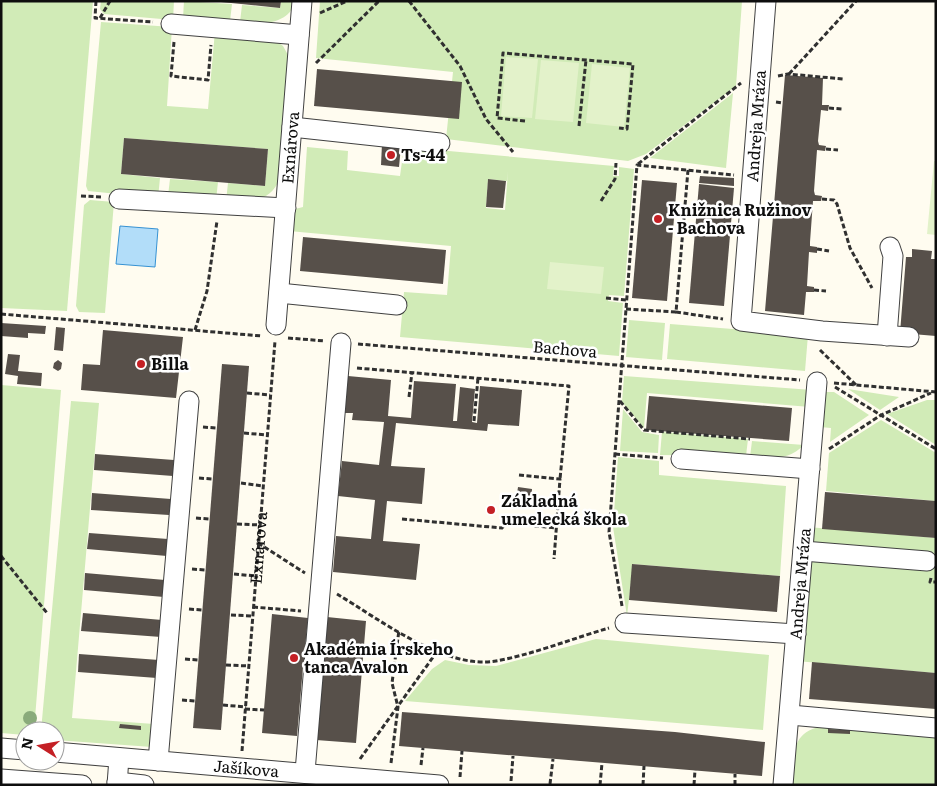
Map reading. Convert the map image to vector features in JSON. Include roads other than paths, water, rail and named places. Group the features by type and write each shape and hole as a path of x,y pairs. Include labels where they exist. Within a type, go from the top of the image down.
{"street":[{"name":"Exnárova","path":"275,334 302,1"},
{"name":"Andreja Mráza","path":"766,1 741,321 822,332 887,336"},
{"path":"174,24 213,27 299,28"},
{"path":"292,127 440,143"},
{"path":"120,198 218,206 286,208"},
{"path":"890,247 893,256 887,336 909,337"},
{"path":"279,293 398,305"},
{"path":"305,772 341,342"},
{"name":"Andreja Mráza","path":"783,785 810,469 823,382"},
{"path":"158,761 189,401"},
{"path":"681,459 810,469"},
{"path":"803,551 926,561"},
{"path":"625,623 796,634"},
{"path":"790,715 936,728"},
{"path":"1,748 15,749"},
{"name":"Jašíkova","path":"65,753 305,772 439,785"},
{"path":"119,758 117,783 144,785"},
{"path":"1,779 82,785"}],"water":[{"path":"120,226 158,229 155,267 116,264"}],"place":[{"name":"Ts-44","path":"391,155"},
{"name":"Knižnica Ružinov - Bachova","path":"658,219"},
{"name":"Billa","path":"141,364"},
{"name":"Základná umelecká škola","path":"491,510"},
{"name":"Akadémia Írskeho tanca Avalon","path":"294,658"}]}
